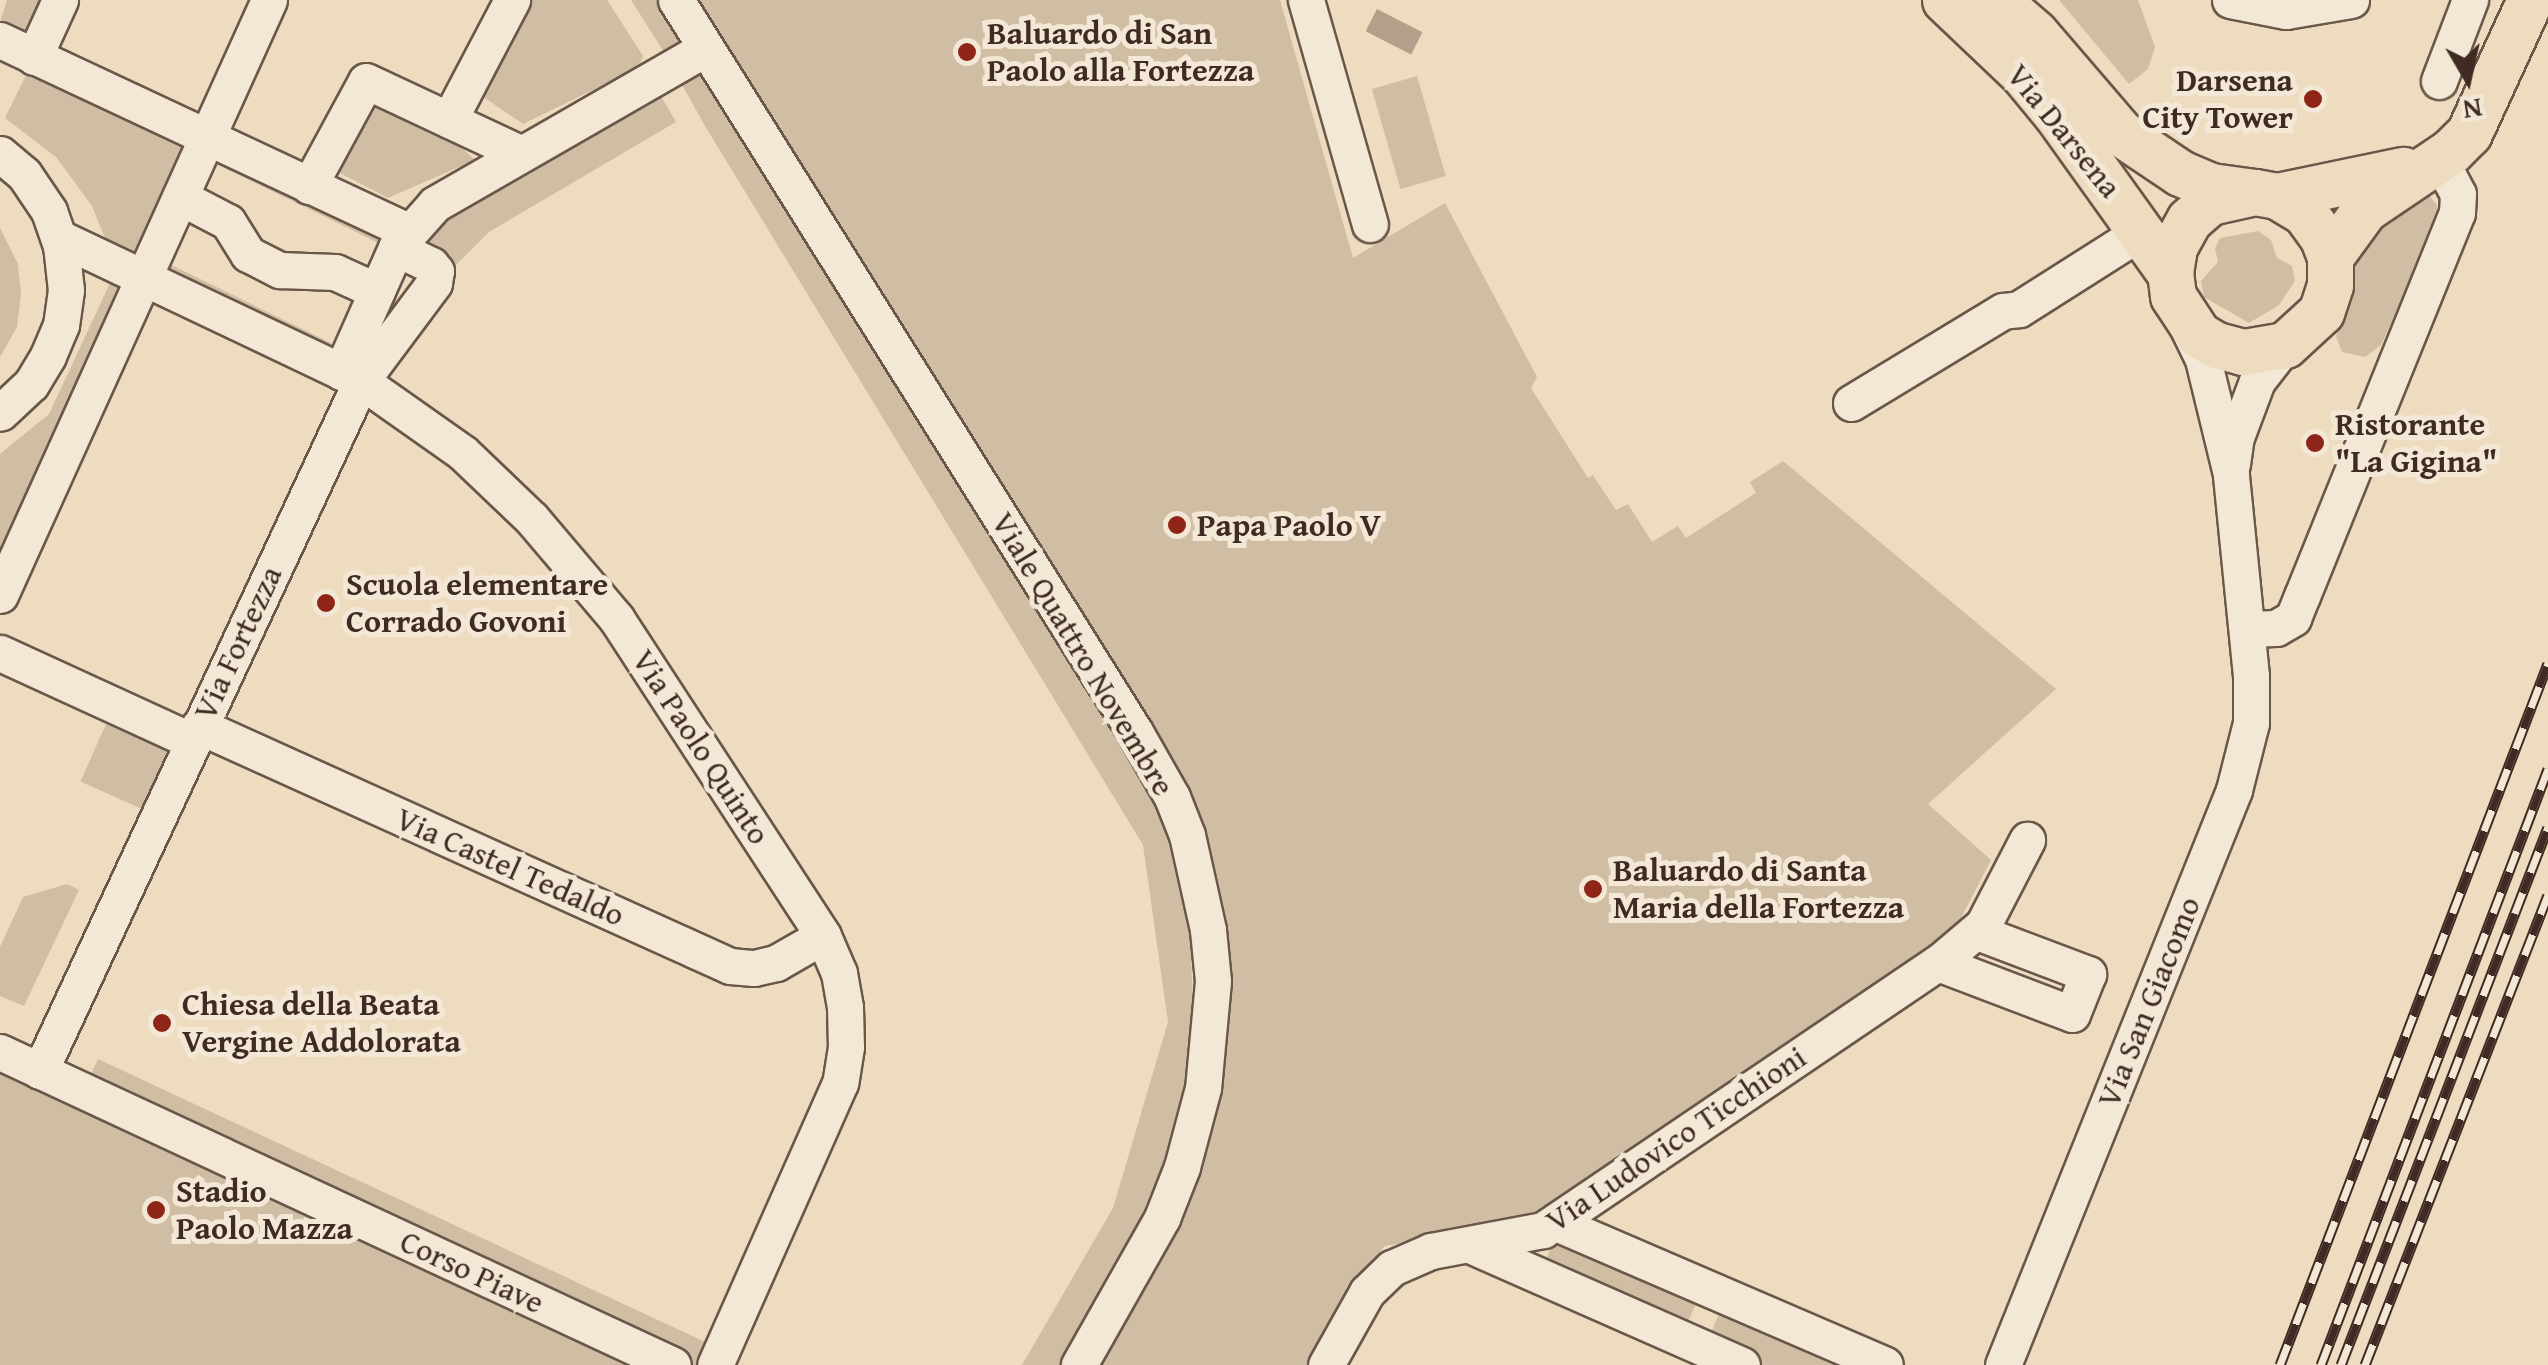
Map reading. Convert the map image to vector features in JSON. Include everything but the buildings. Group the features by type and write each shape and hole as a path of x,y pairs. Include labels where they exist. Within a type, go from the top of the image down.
{"main road":[{"name":"Via Darsena","path":"1945,0 2022,73 2142,231 2170,274 2183,317"},
{"name":"Via Darsena","path":"1997,0 2035,33 2122,134 2180,173 2210,186 2266,194 2306,213 2322,236 2330,257"},
{"path":"2183,317 2216,345 2243,352 2284,345 2321,312 2330,285 2330,257 2365,209 2460,144 2476,121 2530,0"},
{"path":"2170,274 2174,247 2188,220 2210,202 2362,181 2439,160"}],"street":[{"path":"60,0 11,53 309,186 401,240"},
{"path":"0,595 270,0"},
{"path":"449,120 512,0"},
{"name":"Viale Quattro Novembre","path":"676,0 1135,732 1172,797 1187,835 1208,930 1213,982 1204,1088 1182,1166 1162,1218 1079,1365"},
{"path":"1306,0 1370,224"},
{"name":"Via Darsena","path":"2028,0 2080,57 2122,134"},
{"path":"2230,0 2286,11 2352,0"},
{"path":"2439,81 2470,0"},
{"name":"Via Fortezza","path":"40,1071 196,734 351,376 376,291 401,240 453,191 705,49"},
{"path":"309,186 366,81 520,153"},
{"path":"0,154 38,193 60,238 66,290 55,342 31,384 0,413"},
{"path":"2247,629 2276,628 2293,618 2457,213 2458,194 2439,160"},
{"path":"180,197 224,219 248,254 280,270 335,272 376,291"},
{"path":"1851,404 2003,311 2019,309 2142,231"},
{"name":"Via Paolo Quinto","path":"60,238 351,376 463,453 532,519 638,649 822,936 839,973 845,1008 846,1047 840,1083 714,1365"},
{"name":"Via Fortezza","path":"351,376 436,278 430,265 401,240"},
{"name":"Via San Giacomo","path":"2003,1365 2234,790 2251,723 2247,629 2231,474 2203,359 2183,317"},
{"name":"Via San Giacomo","path":"2231,474 2236,438 2256,381 2284,345"},
{"name":"Via Castel Tedaldo","path":"0,653 730,966 754,968 776,963 822,936"},
{"path":"1938,964 2072,1014 2088,974 1978,932 2027,840"},
{"name":"Via Ludovico Ticchioni","path":"1326,1365 1378,1278 1431,1250 1529,1234 1556,1223 1938,964 1978,932"},
{"name":"Corso Piave","path":"0,1052 673,1365"},
{"path":"1556,1223 1885,1365"},
{"path":"1472,1246 1684,1353 1742,1365"},
{"path":"1684,1353 1716,1292"}],"shaded area":[{"path":"7,0 47,0 30,36 0,22"},
{"path":"525,0 607,0 643,56 638,68 523,124 476,92"},
{"path":"631,0 662,0 691,45 669,60"},
{"path":"693,0 1280,0 1353,258 1445,203 1537,377 1531,388 1588,478 1593,475 1616,510 1628,504 1652,542 1678,526 1686,538 1756,493 1750,482 1783,461 2056,689 1928,804 1991,860 1946,947 1544,1219 1385,1246 1354,1284 1309,1365 1094,1365 1156,1260 1219,920 1209,849 1157,732"},
{"path":"2059,0 2138,0 2155,47 2148,69 2129,84"},
{"path":"1377,9 1422,32 1411,54 1366,31"},
{"path":"701,60 1124,739 1168,832 1190,933 1194,1026 1178,1141 1140,1240 1069,1365 1022,1365 1113,1208 1168,1022 1143,845 705,126 676,74"},
{"path":"29,69 191,147 137,262 109,248 92,206 56,157 5,118"},
{"path":"1417,76 1446,176 1400,189 1372,89"},
{"path":"657,89 676,122 489,232 449,272 420,252 435,225 465,196"},
{"path":"378,100 445,133 475,160 388,198 338,172"},
{"path":"216,146 384,228 377,242 209,160"},
{"path":"2427,193 2437,205 2437,221 2381,345 2365,357 2342,352 2336,336 2352,299 2356,252 2375,223"},
{"path":"0,228 18,264 21,295 17,327 0,357"},
{"path":"2258,231 2271,240 2277,258 2292,266 2295,281 2279,305 2249,323 2204,297 2201,281 2218,262 2215,248 2220,238"},
{"path":"163,261 331,343 324,357 156,275"},
{"path":"110,283 124,290 0,550 0,454 49,414"},
{"path":"106,724 169,752 143,810 80,782"},
{"path":"67,884 79,890 24,1006 0,996 0,947 23,897"},
{"path":"98,1059 709,1344 699,1365 688,1365 86,1084"},
{"name":"Stadio Paolo Mazza","path":"0,1074 86,1109 659,1365 0,1365"},
{"path":"1557,1234 1700,1295 1684,1331 1541,1271"},
{"path":"1724,1303 1867,1365 1760,1365 1707,1342"}],"railway":[{"path":"2280,1365 2548,663"},
{"path":"2321,1365 2548,769"},
{"path":"2341,1365 2548,827"},
{"path":"2365,1365 2548,895"}],"place":[{"name":"Baluardo di San Paolo alla Fortezza","path":"967,52"},
{"name":"Darsena City Tower","path":"2313,99"},
{"name":"Ristorante \"La Gigina\"","path":"2315,443"},
{"name":"Papa Paolo V","path":"1177,525"},
{"name":"Scuola elementare Corrado Govoni","path":"326,603"},
{"name":"Baluardo di Santa Maria della Fortezza","path":"1593,889"},
{"name":"Chiesa della Beata Vergine Addolorata","path":"162,1023"},
{"name":"Stadio Paolo Mazza","path":"156,1210"}]}
